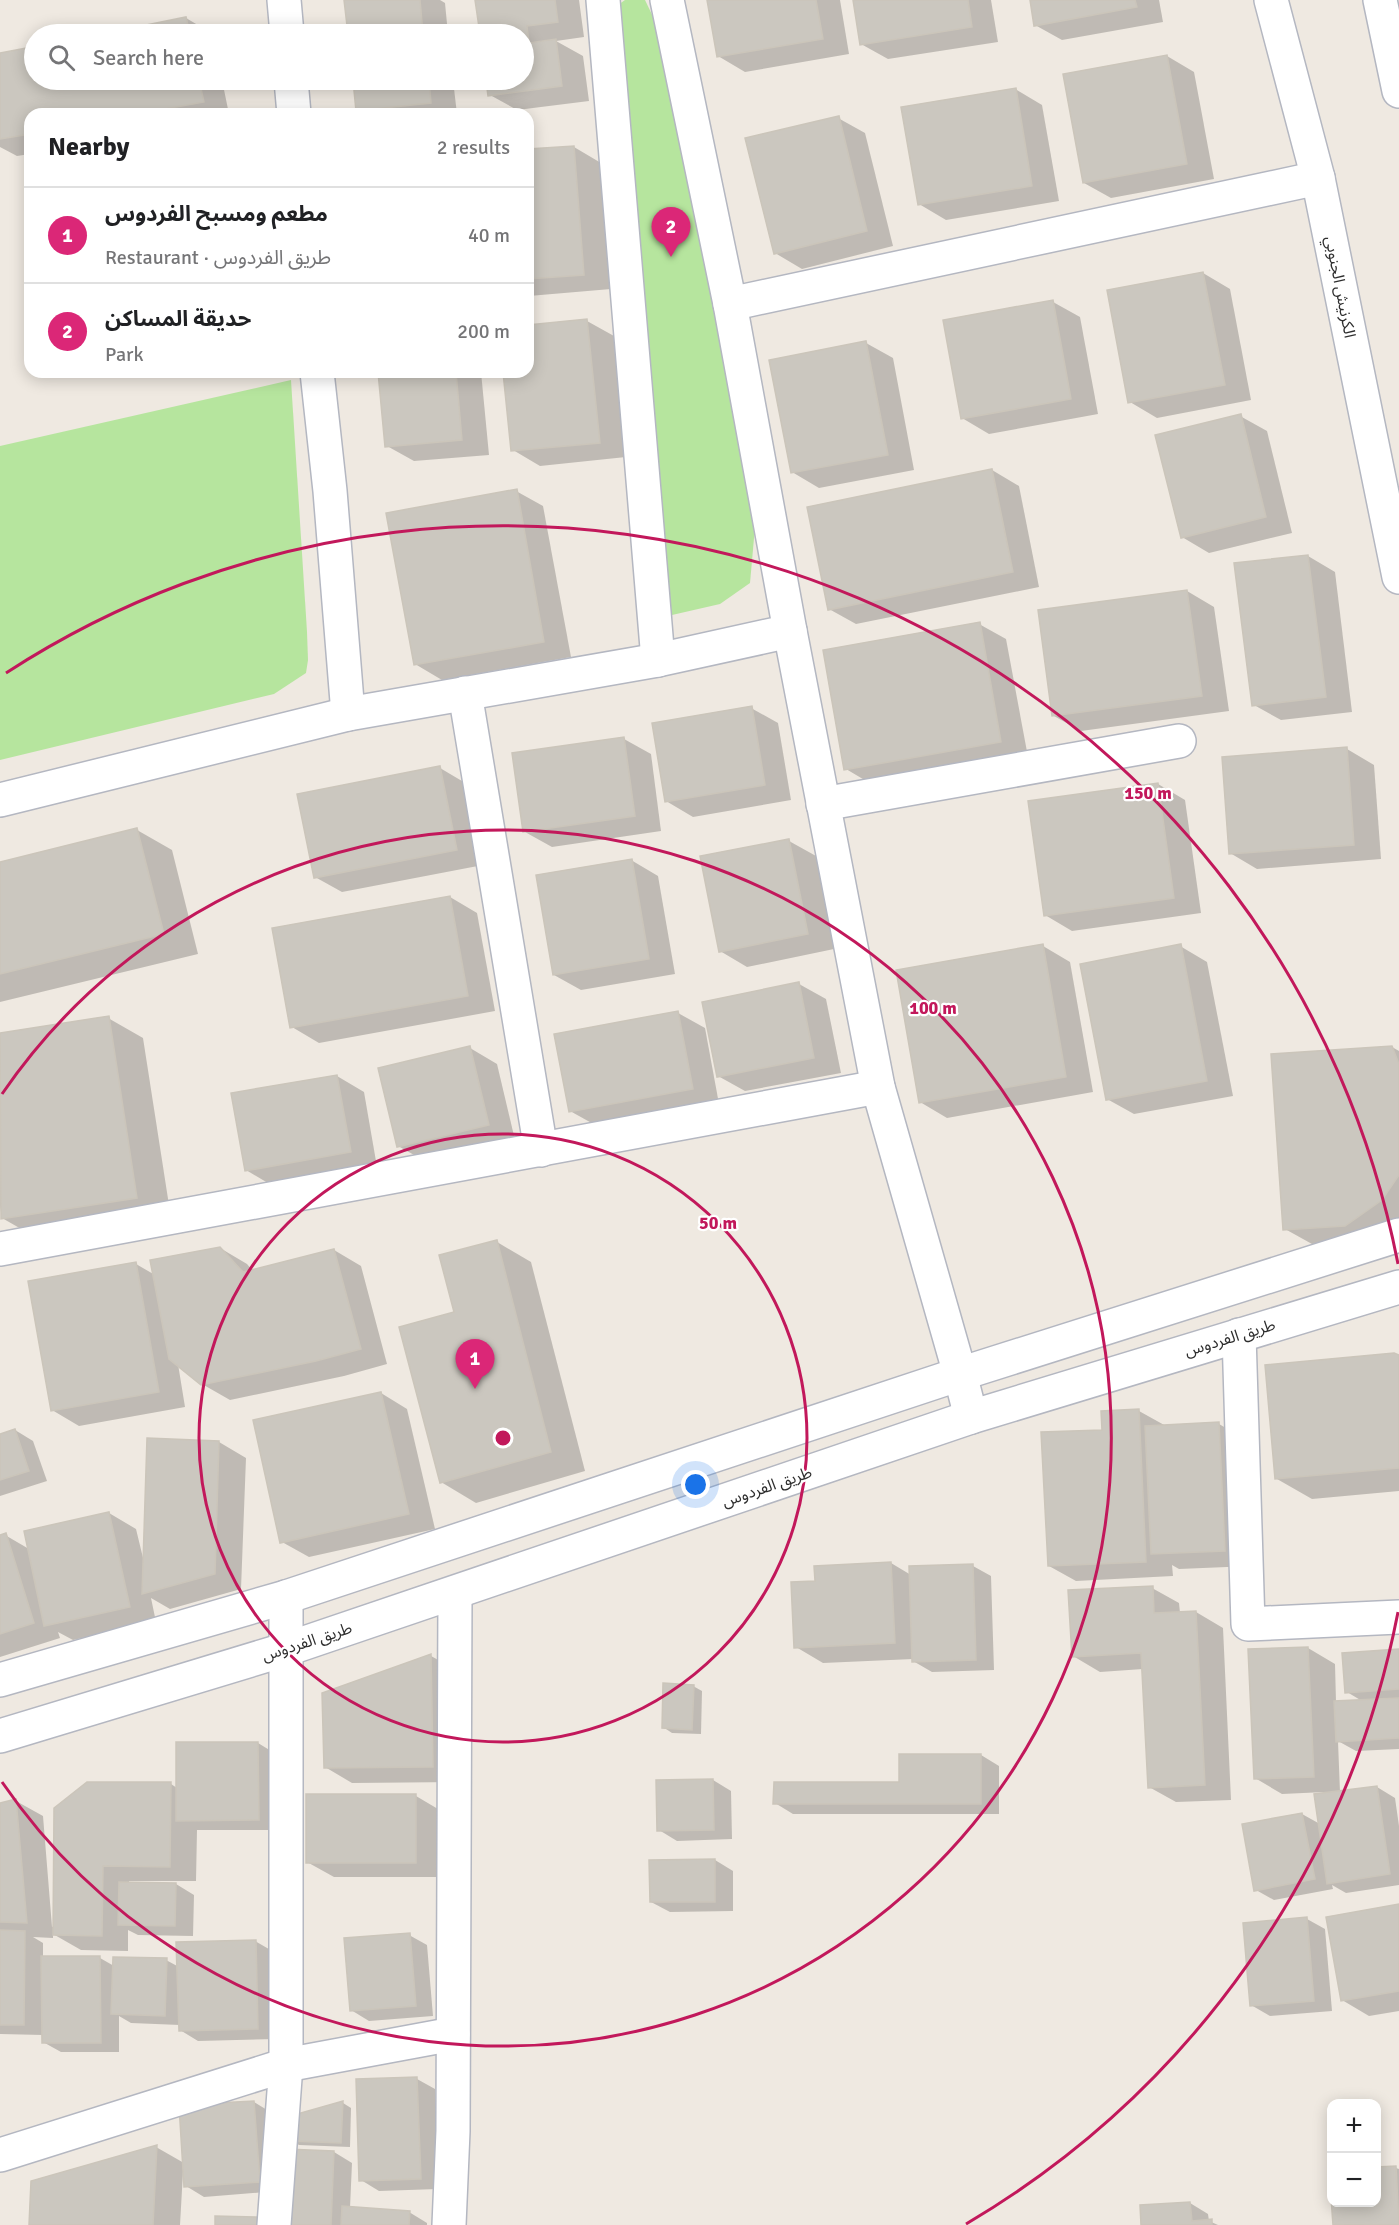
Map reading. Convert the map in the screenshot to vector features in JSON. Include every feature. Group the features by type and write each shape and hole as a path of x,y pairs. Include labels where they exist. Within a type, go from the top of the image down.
{"street":[{"path":"284,0 286,24"},
{"path":"603,0 658,660"},
{"path":"667,0 730,304 878,1088 971,1417"},
{"name":"الكرنيش الجنوبي","path":"1270,0 1318,178 1399,577"},
{"path":"1380,0 1399,91"},
{"path":"1385,0 1399,6"},
{"path":"292,90 293,108"},
{"path":"730,304 1318,178"},
{"path":"318,378 330,491 348,714"},
{"path":"0,800 348,714 658,660 790,631"},
{"path":"465,693 541,1150"},
{"path":"823,804 1179,741"},
{"path":"0,1250 878,1088"},
{"path":"0,1680 286,1598 960,1374 1399,1235"},
{"name":"طريق الفردوس","path":"0,1736 287,1649 971,1417 1399,1287"},
{"path":"1239,1335 1248,1624 1399,1617"},
{"path":"448,2225 453,2131 454,1593"},
{"path":"274,2225 286,2065 286,1598"},
{"path":"0,2155 286,2065 453,2034"}],"green space":[{"path":"625,0 645,0 656,23 754,484 755,527 750,583 720,604 672,615 664,575 618,5"},
{"path":"291,380 307,632 306,673 274,694 0,760 0,446"}],"building":[{"path":"344,0 420,0 422,24 347,24"},
{"path":"475,0 555,0 558,22 534,25 479,24"},
{"path":"707,0 816,0 823,39 717,57"},
{"path":"853,0 968,0 972,27 860,45"},
{"path":"1030,0 1135,0 1137,7 1034,26"},
{"path":"186,17 188,24 151,24"},
{"path":"556,39 562,86 534,90 534,42"},
{"path":"24,48 24,90 201,90 204,102 171,108 24,108 24,135 0,139 0,53"},
{"path":"1167,55 1187,164 1083,183 1063,74"},
{"path":"1016,88 1032,186 918,205 901,107"},
{"path":"354,90 430,90 431,103 384,108 356,108"},
{"path":"487,90 532,90 488,96"},
{"path":"839,116 867,231 774,254 745,138"},
{"path":"574,146 584,275 534,279 534,149"},
{"path":"1203,272 1225,385 1128,403 1107,290"},
{"path":"1053,300 1071,399 961,419 943,320"},
{"path":"587,319 600,443 511,451 504,378 534,378 534,324"},
{"path":"866,341 888,455 791,473 769,360"},
{"path":"379,378 457,378 462,440 385,447"},
{"path":"1241,414 1266,517 1181,538 1155,435"},
{"path":"992,469 1013,572 828,610 807,507"},
{"path":"517,489 544,642 414,665 386,513"},
{"path":"1308,555 1326,697 1252,706 1234,563"},
{"path":"1187,590 1202,696 1052,716 1038,610"},
{"path":"980,622 1001,742 844,770 823,650"},
{"path":"752,706 765,785 665,802 652,723"},
{"path":"624,737 635,816 523,832 512,753"},
{"path":"1347,747 1354,845 1229,854 1222,757"},
{"path":"440,766 457,850 314,878 297,794"},
{"path":"1158,783 1174,898 1044,916 1028,801"},
{"path":"137,828 164,934 0,974 0,862"},
{"path":"789,839 808,934 719,952 700,856"},
{"path":"632,859 649,959 553,975 536,875"},
{"path":"450,896 468,996 290,1028 272,928"},
{"path":"1043,944 1066,1077 919,1103 896,970"},
{"path":"1181,944 1207,1081 1106,1100 1080,964"},
{"path":"799,982 814,1058 717,1077 702,1002"},
{"path":"678,1011 693,1089 569,1112 554,1034"},
{"path":"109,1016 137,1198 1,1219 0,1033"},
{"path":"470,1046 489,1125 397,1147 378,1068"},
{"path":"1392,1046 1399,1064 1399,1175 1382,1200 1345,1226 1283,1230 1271,1054"},
{"path":"337,1075 351,1152 245,1171 231,1093"},
{"path":"497,1240 551,1452 440,1483 399,1327 454,1312 439,1255"},
{"path":"220,1247 243,1272 334,1249 361,1349 316,1361 201,1385 169,1359 150,1260"},
{"path":"136,1262 159,1392 51,1411 28,1281"},
{"path":"1394,1353 1399,1355 1399,1468 1275,1479 1265,1365"},
{"path":"381,1392 409,1514 280,1543 253,1420"},
{"path":"1139,1409 1146,1562 1048,1566 1041,1432 1102,1430 1101,1411"},
{"path":"1219,1422 1225,1551 1151,1554 1145,1426"},
{"path":"15,1429 29,1471 0,1480 0,1434"},
{"path":"147,1438 219,1441 215,1574 142,1594"},
{"path":"109,1512 130,1607 44,1626 24,1531"},
{"path":"6,1533 34,1623 0,1634 0,1535"},
{"path":"891,1562 895,1643 794,1648 791,1582 815,1581 814,1566"},
{"path":"973,1564 976,1660 912,1662 909,1566"},
{"path":"1153,1586 1154,1613 1196,1611 1205,1785 1148,1788 1141,1653 1072,1657 1068,1590"},
{"path":"1308,1647 1314,1777 1254,1779 1248,1649"},
{"path":"1399,1649 1399,1689 1345,1693 1342,1653"},
{"path":"431,1654 433,1767 324,1768 322,1693"},
{"path":"663,1683 694,1685 692,1730 662,1728"},
{"path":"1399,1698 1399,1738 1336,1742 1334,1701"},
{"path":"176,1742 258,1742 259,1820 176,1821"},
{"path":"899,1754 981,1754 981,1804 773,1804 774,1782 899,1782"},
{"path":"713,1779 714,1830 657,1831 656,1780"},
{"path":"87,1782 171,1782 170,1867 103,1866 102,1936 53,1935 54,1808"},
{"path":"1377,1786 1390,1874 1327,1884 1314,1794"},
{"path":"306,1794 416,1794 416,1863 306,1863"},
{"path":"16,1799 27,1923 0,1922 0,1803"},
{"path":"1302,1813 1315,1879 1254,1891 1242,1824"},
{"path":"715,1859 715,1902 650,1902 649,1860"},
{"path":"119,1882 176,1883 175,1926 118,1925"},
{"path":"1399,1904 1399,1991 1341,2001 1326,1917"},
{"path":"1307,1917 1314,2001 1250,2006 1243,1923"},
{"path":"0,1930 25,1931 24,2025 0,2025"},
{"path":"410,1933 416,2006 350,2011 344,1938"},
{"path":"256,1940 258,2029 179,2031 176,1942"},
{"path":"41,1956 100,1956 101,2043 42,2043"},
{"path":"113,1957 167,1958 165,2016 111,2014"},
{"path":"417,2077 421,2179 359,2181 356,2079"},
{"path":"254,2101 260,2182 184,2187 179,2105"},
{"path":"343,2101 341,2143 289,2141 290,2116"},
{"path":"157,2145 153,2225 29,2225 31,2181"},
{"path":"285,2149 334,2151 331,2225 282,2225"},
{"path":"1396,2166 1399,2225 1333,2225 1332,2207 1381,2207 1381,2167"},
{"path":"1190,2202 1192,2221 1212,2219 1212,2225 1141,2225 1140,2205"},
{"path":"342,2206 410,2211 409,2225 341,2225"},
{"path":"215,2216 258,2217 258,2225 215,2225"}],"place":[{"name":"حديقة المساكن","path":"671,257"},
{"name":"مطعم ومسبح الفردوس","path":"475,1389"}]}
